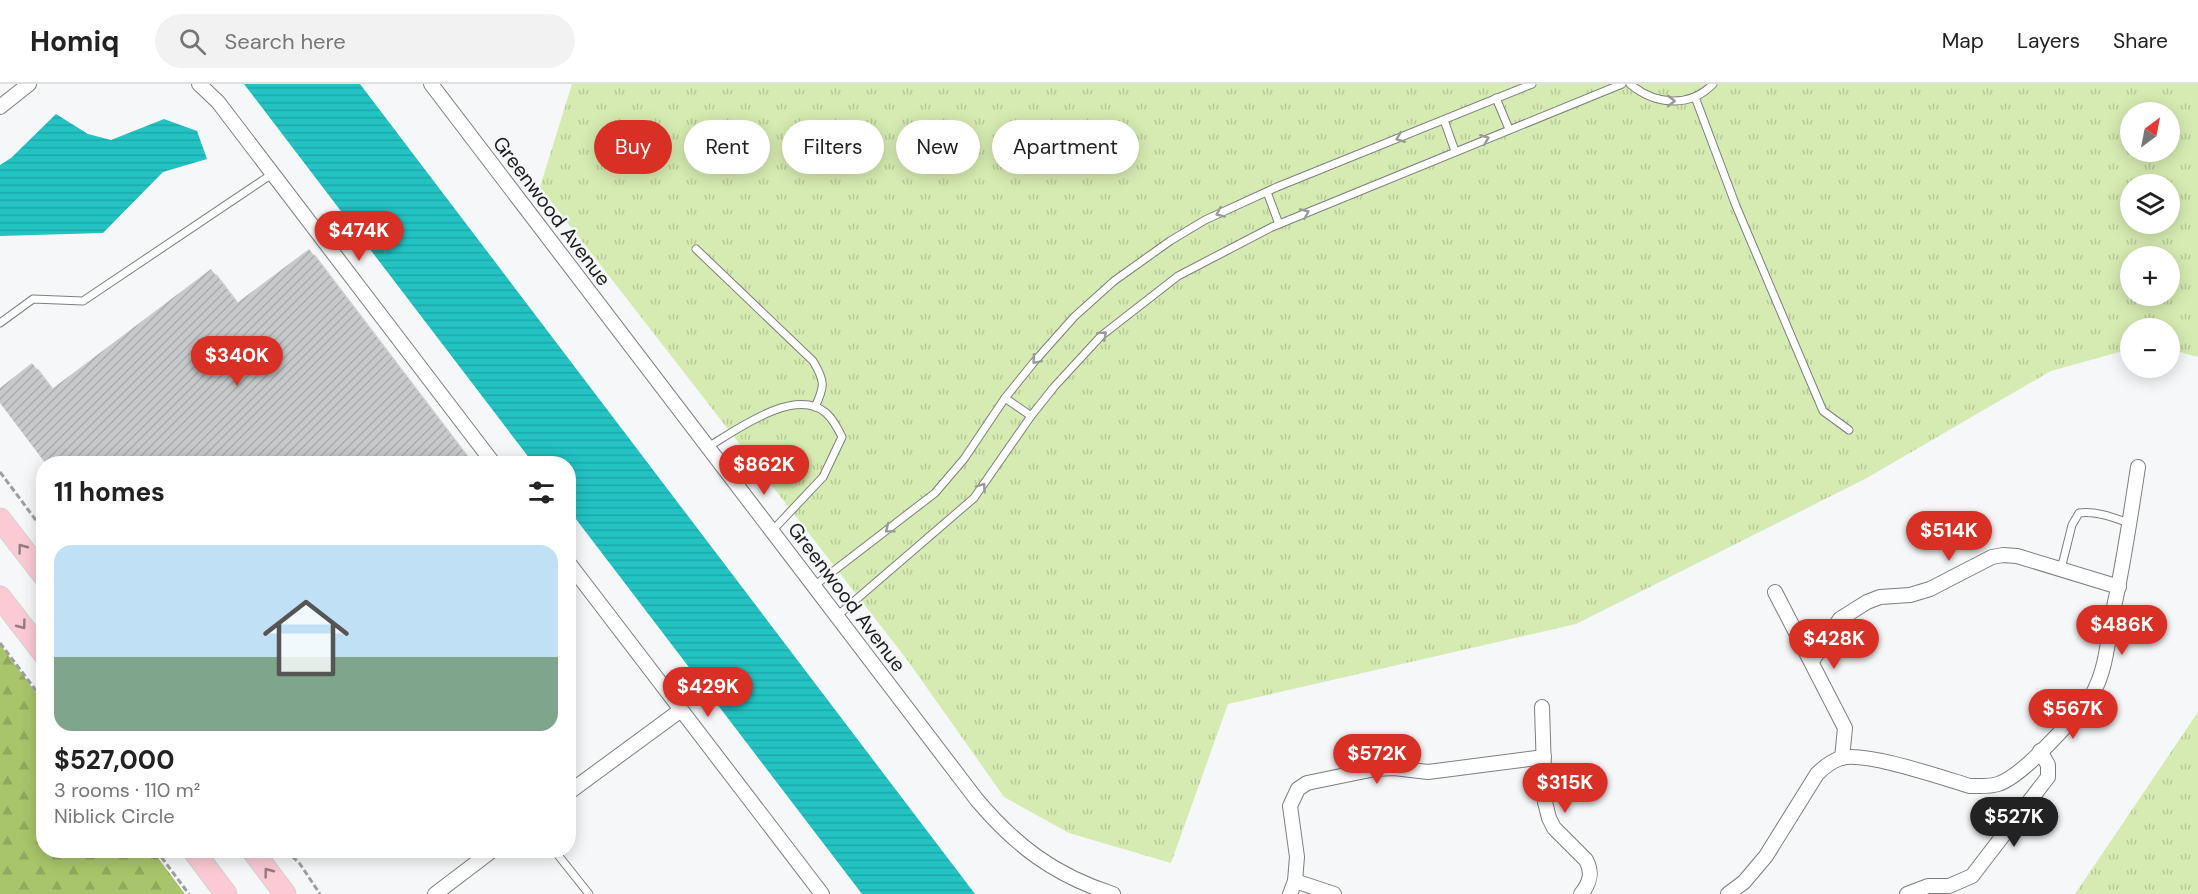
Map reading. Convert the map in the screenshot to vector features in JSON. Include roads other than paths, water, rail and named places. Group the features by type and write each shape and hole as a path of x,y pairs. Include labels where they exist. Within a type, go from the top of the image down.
{"main road":[{"path":"0,519 36,566"},
{"path":"0,597 36,644"},
{"path":"199,858 226,894"},
{"path":"258,858 285,894"}],"street":[{"path":"0,107 29,84"},
{"path":"199,84 218,102 488,456"},
{"name":"Greenwood Avenue","path":"431,84 977,800 999,826 1021,846 1044,862 1075,880 1113,894"},
{"path":"1728,894 1744,882 1766,856 1817,774 1825,766 1842,758 1866,757 1970,786 1984,787 1998,784 2013,777 2084,707 2092,697 2102,676 2138,466"},
{"path":"1812,662 1840,619 1867,602 1880,597 1910,595 1930,589 1992,557 2017,556 2119,587"},
{"path":"576,572 822,894"},
{"path":"1775,592 1845,728 1842,758"},
{"path":"1542,707 1545,802 1554,828 1586,860 1588,865 1591,875 1588,885 1581,894"},
{"path":"576,787 681,710"},
{"path":"1907,894 1928,885 1949,886 1962,882 1980,867 2048,777 2048,765 2040,752"},
{"path":"1334,894 1314,886 1292,888 1297,857 1290,806 1298,789 1306,783 1375,769 1394,768 1428,772 1544,757"},
{"path":"435,894 482,858"}],"lane":[{"path":"814,586 935,493 963,459 1005,398 1054,340 1114,281 1170,241 1205,220 1267,192 1532,84"},
{"path":"837,616 974,498 1030,416 1054,387 1101,336 1178,276 1280,224 1622,84"},
{"path":"1630,84 1642,94 1659,100 1677,102 1695,97 1713,84"},
{"path":"1695,97 1736,206 1823,411 1849,430"},
{"path":"1496,98 1509,129"},
{"path":"1444,120 1455,151"},
{"path":"0,323 33,299 83,301 272,174"},
{"path":"1267,192 1280,224"},
{"path":"696,249 813,361 823,377 822,392 815,406"},
{"path":"1005,398 1030,416"},
{"path":"708,447 760,415 789,406 815,406 826,412 842,437 823,477 772,531"},
{"path":"2061,569 2072,525 2079,513 2105,514 2129,523"},
{"path":"560,858 589,894"}],"water":[{"path":"244,84 360,84 975,894 862,894 576,519 576,456 528,456"},
{"path":"56,114 88,134 111,140 164,119 197,131 207,159 163,172 103,233 0,236 0,165 11,158"}]}
